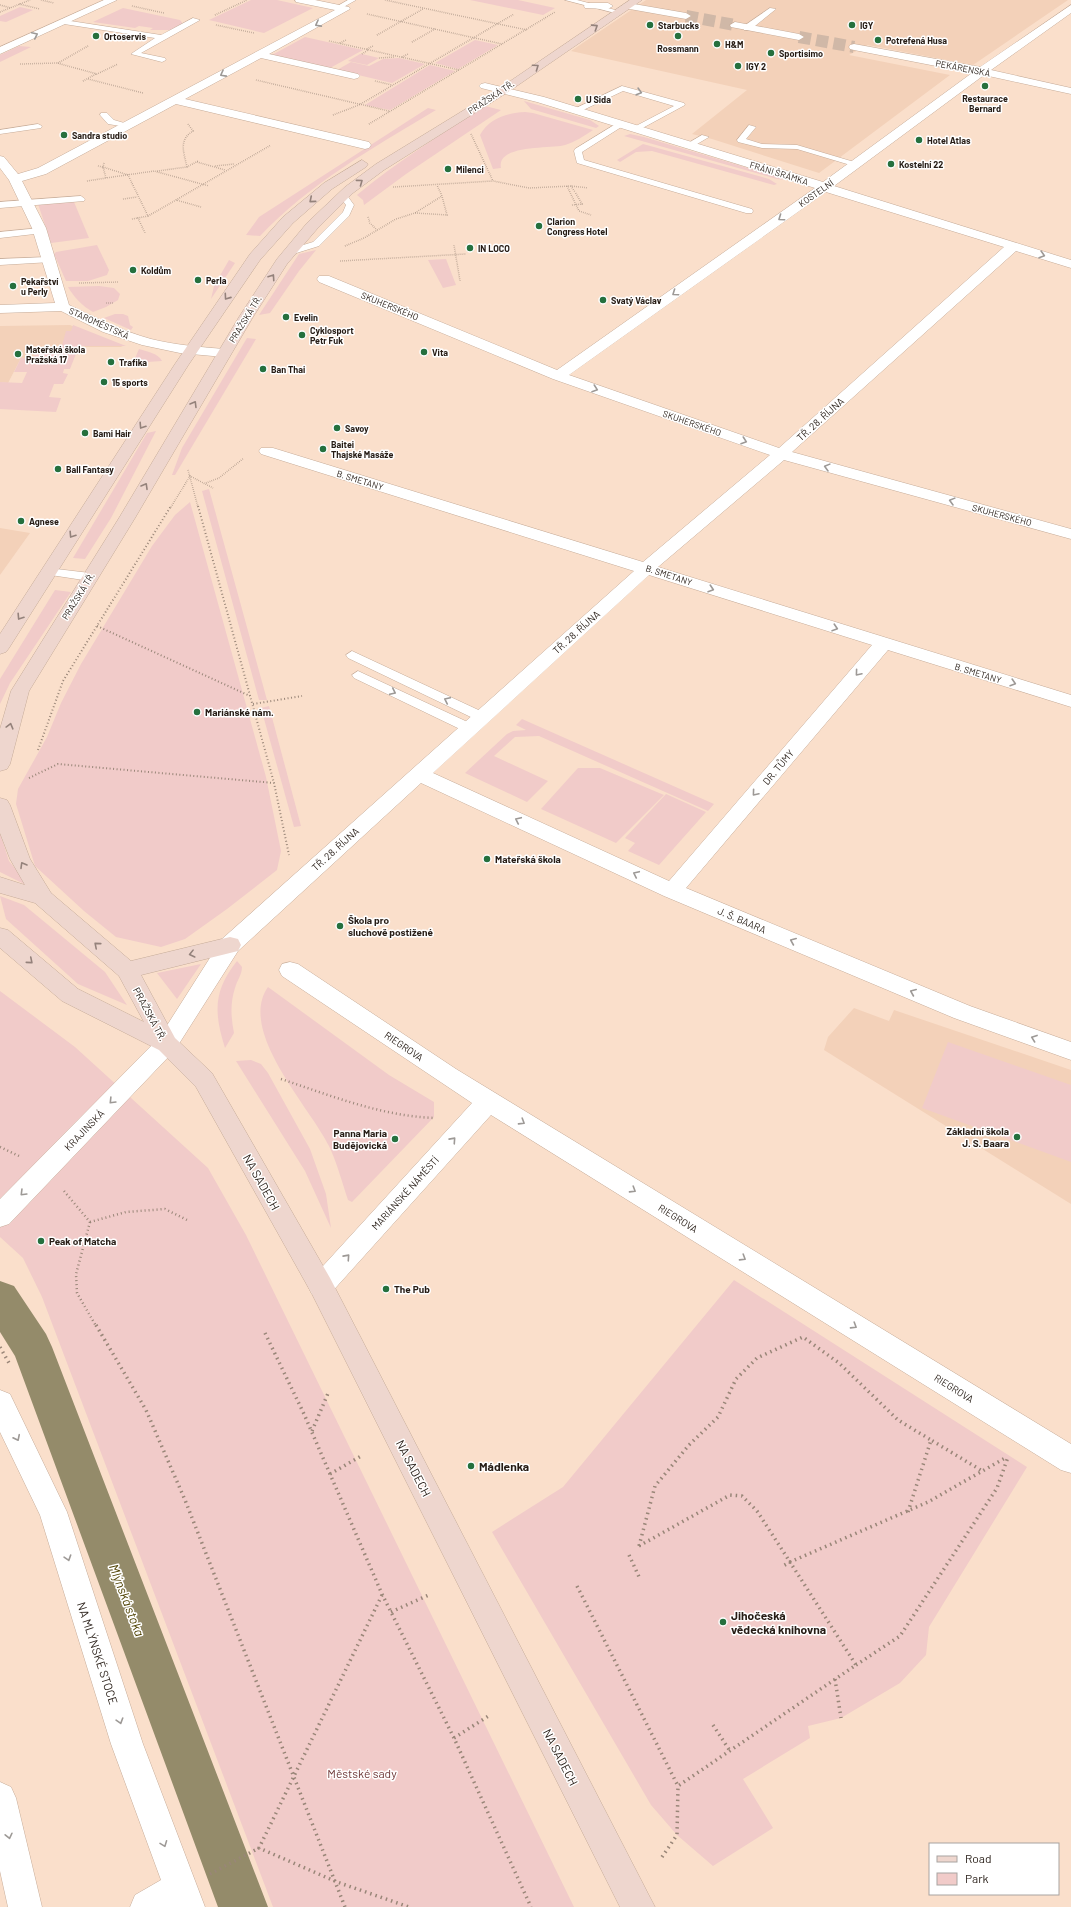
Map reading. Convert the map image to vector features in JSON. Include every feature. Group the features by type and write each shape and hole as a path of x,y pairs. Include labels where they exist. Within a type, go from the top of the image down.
{"street":[{"path":"0,52 112,0"},
{"path":"300,0 341,9"},
{"name":"PRAŽSKÁ TŘ.","path":"591,11 637,0"},
{"path":"615,6 686,16"},
{"name":"PRAŽSKÁ TŘ.","path":"0,764 20,691 246,317 290,252 312,226 343,196 380,167 504,90 615,6"},
{"name":"KOSTELNÍ","path":"558,376 857,164 981,71 1071,8"},
{"path":"16,179 42,170 127,126 260,55 341,9"},
{"path":"735,25 799,37"},
{"name":"PEKÁRENSKÁ","path":"854,48 981,71 1071,91"},
{"path":"260,55 354,76"},
{"name":"PRAŽSKÁ TŘ.","path":"474,93 496,78"},
{"name":"FRÁNI ŠRÁMKA","path":"485,86 576,110 1071,264"},
{"path":"176,99 365,145"},
{"path":"0,648 190,351 255,257 288,220 328,186 383,151"},
{"name":"STAROMĚSTSKÁ","path":"0,160 16,179 40,232 63,307 135,339 190,351 224,353"},
{"name":"TŘ. 28. ŘÍJNA","path":"167,1044 230,945 648,568 781,454 1014,246"},
{"name":"SKUHERSKÉHO","path":"324,279 558,376 781,454 1071,534"},
{"path":"0,309 63,307"},
{"name":"B. SMETANY","path":"267,451 648,568 883,644 1071,701"},
{"name":"DR. TŮMY","path":"672,891 883,644"},
{"name":"J. Š. BAARA","path":"418,774 672,891 962,1012 1071,1052"},
{"path":"0,805 20,859 43,898"},
{"path":"0,885 43,898"},
{"name":"PRAŽSKÁ TŘ.","path":"43,898 127,970 167,1044"},
{"name":"PRAŽSKÁ TŘ.","path":"0,936 70,995 167,1044"},
{"path":"127,970 230,945"},
{"name":"RIEGROVA","path":"290,970 480,1110 1071,1460"},
{"name":"KRAJINSKÁ","path":"0,1216 167,1044"},
{"name":"NA SADECH","path":"167,1044 204,1080 321,1286 638,1907"},
{"name":"MARIÁNSKÉ NÁMĚSTÍ","path":"321,1286 480,1110"},
{"name":"NA MLÝNSKÉ STOCE","path":"0,1403 53,1512 127,1744 192,1890"},
{"path":"0,1798 25,1907"},
{"path":"147,1907 192,1890"}],"lane":[{"path":"341,9 353,0"},
{"path":"568,0 591,11"},
{"path":"747,28 772,9"},
{"path":"162,60 135,54 162,37 196,20"},
{"path":"64,22 162,37"},
{"path":"576,110 622,88 681,105 637,129"},
{"path":"104,115 111,122 127,126"},
{"path":"622,124 578,151 580,161 749,211"},
{"path":"0,132 38,126"},
{"path":"752,127 741,140 762,146 796,147 857,164"},
{"path":"689,145 705,137"},
{"path":"0,205 82,199"},
{"path":"0,235 40,232"},
{"path":"0,262 48,260"},
{"path":"48,572 90,577"},
{"path":"352,655 476,722"},
{"path":"358,675 476,722"}],"path":[{"path":"0,12 30,0"},
{"path":"41,0 58,4"},
{"path":"215,16 247,0"},
{"path":"385,0 527,30"},
{"path":"19,4 40,9"},
{"path":"0,5 12,8"},
{"path":"377,35 424,8"},
{"path":"341,9 503,44"},
{"path":"366,126 556,12"},
{"path":"332,116 359,105 514,14"},
{"path":"540,16 546,18"},
{"path":"412,42 435,29"},
{"path":"298,34 399,57"},
{"path":"340,43 346,40"},
{"path":"57,63 88,45"},
{"path":"362,54 373,46"},
{"path":"402,57 408,54"},
{"path":"83,81 138,55"},
{"path":"379,58 402,57 460,70"},
{"path":"14,64 57,63 97,74"},
{"path":"226,73 390,112"},
{"path":"88,79 164,98 176,99 193,131 186,135 182,145 187,167"},
{"path":"268,83 275,80"},
{"path":"296,90 303,86"},
{"path":"333,99 339,95"},
{"path":"471,134 493,181"},
{"path":"132,219 148,216 225,170 277,142"},
{"path":"104,162 103,167 106,178"},
{"path":"83,181 187,167 197,162 225,170"},
{"path":"213,166 236,164"},
{"path":"97,165 128,175"},
{"path":"154,171 209,186"},
{"path":"128,175 137,197 148,216"},
{"path":"393,187 493,181 530,188 567,186 588,188"},
{"path":"415,213 447,215 442,196 437,185"},
{"path":"567,186 579,211 591,215"},
{"path":"571,186 582,204 572,205"},
{"path":"340,248 364,238 396,219 415,213 442,196"},
{"path":"122,199 137,197"},
{"path":"176,200 202,207"},
{"path":"367,216 370,223 377,230"},
{"path":"138,218 145,233"},
{"path":"454,245 460,281"},
{"path":"338,262 466,254"},
{"path":"77,283 119,282"},
{"path":"205,484 219,478 244,458"},
{"path":"188,470 253,704 288,843"},
{"path":"190,476 213,488"},
{"path":"38,750 63,681 190,476"},
{"path":"97,626 250,696"},
{"path":"253,704 302,696"},
{"path":"29,778 58,764 274,783"},
{"path":"281,1079 388,1113 422,1118 480,1110"},
{"path":"62,1189 90,1222"},
{"path":"90,1222 126,1212 165,1210 187,1220"},
{"path":"90,1222 76,1274 77,1293 146,1410 185,1500 346,1907"},
{"path":"265,1333 312,1431 382,1594 454,1738 531,1907"},
{"path":"856,1665 757,1511 742,1496 730,1495 639,1546 655,1486 690,1445 718,1417 736,1379 756,1358 803,1338 839,1363 898,1420 984,1472"},
{"path":"0,1347 9,1363"},
{"path":"312,1431 329,1392"},
{"path":"908,1512 931,1440"},
{"path":"678,1786 900,1636 997,1488 1009,1455 984,1472 908,1512 783,1566"},
{"path":"330,1474 361,1456"},
{"path":"629,1555 640,1579"},
{"path":"577,1586 678,1786 677,1835 662,1857"},
{"path":"192,1890 259,1848 382,1594"},
{"path":"391,1612 431,1594"},
{"path":"835,1679 841,1718"},
{"path":"454,1738 490,1715"},
{"path":"713,1725 730,1751"},
{"path":"259,1848 336,1882 410,1907"}],"shaded area":[{"path":"646,0 1068,0 973,65 868,45 849,55 950,75 819,173 692,134 747,90 571,51"},
{"name":"Mateřská škola Pražská 17","path":"70,325 123,347 83,347 62,349 33,358 21,358 8,383 0,382 0,326"},
{"path":"0,528 30,533 0,575"},
{"name":"Základní škola J. S. Baara","path":"854,1008 889,1021 894,1010 1071,1070 1071,1204 824,1050 828,1037"}],"green space":[{"path":"251,0 277,0 313,8 264,33 209,20"},
{"path":"470,0 518,0 555,8 543,15"},
{"path":"20,7 33,10 6,22 0,21 0,16"},
{"path":"123,8 180,20 183,24 172,30 150,30 153,28 139,26 135,28 93,22"},
{"path":"305,37 363,50 330,68 272,55"},
{"path":"475,40 498,45 458,69 435,63"},
{"path":"19,46 31,47 0,62 0,55"},
{"path":"360,54 379,58 367,65 348,61"},
{"path":"399,58 425,64 392,83 337,70 351,62 369,66 383,59"},
{"path":"430,65 455,71 390,110 365,105"},
{"path":"524,101 590,120 599,126 596,128 531,109"},
{"path":"485,106 501,110 406,174 364,205 363,200 357,195 403,160"},
{"path":"428,108 436,110 343,167 299,200 260,236 246,235 259,217"},
{"path":"525,112 593,130 576,141 565,145 516,151 507,155 502,160 501,168 493,169 480,135 488,124 506,115"},
{"path":"630,134 788,180 777,179 624,136"},
{"path":"643,144 769,179 777,184 774,185 652,151 636,152 620,162 617,160"},
{"path":"74,202 89,238 51,243 38,204"},
{"path":"97,245 109,270 107,275 88,281 66,281 54,254 56,252"},
{"path":"316,250 299,271 270,313 259,315 299,254"},
{"path":"446,259 456,285 443,288 428,260"},
{"path":"229,260 235,263 211,299 214,286"},
{"path":"99,286 114,288 120,294 118,300 93,312 79,301 68,287"},
{"path":"115,314 123,314 128,316 130,325 133,327 131,330 104,318"},
{"path":"73,325 126,346 79,346 70,369 64,369 63,373 68,374 63,384 54,384 49,397 61,398 56,412 0,409 0,382 22,383 27,372 14,372 21,358 33,358 38,349 61,349 66,331 71,331"},
{"path":"247,338 256,339 175,475 172,475 182,448"},
{"path":"139,349 155,354 162,361 133,363"},
{"path":"156,431 111,518 85,559 73,558 147,433"},
{"path":"209,489 267,700 259,700 202,491"},
{"path":"190,502 266,777 281,851 277,870 227,909 185,939 161,947 116,937 84,911 35,866 16,804 18,789 47,737 61,703 81,664 152,546 175,515"},
{"path":"55,590 71,592 10,683 0,704 0,679"},
{"path":"269,706 301,826 294,827 261,708"},
{"path":"522,719 714,804 708,811 539,736 515,737 494,756 548,781 527,802 465,773 507,734 513,731 526,730 516,725"},
{"path":"578,768 600,768 664,795 616,843 541,809"},
{"path":"666,794 706,812 659,865 628,851 635,843 625,838"},
{"path":"0,833 9,861 30,887 0,872"},
{"path":"0,896 24,905 105,972 127,1005 78,984 6,919"},
{"path":"237,961 242,967 232,999 234,1033 225,1048 219,1024 218,1003 223,982"},
{"path":"201,964 177,999 157,973"},
{"path":"268,987 389,1075 434,1102 434,1117 352,1202 348,1200 329,1146 293,1090 269,1046 262,1025 261,1005"},
{"name":"Městské sady","path":"0,991 75,1047 208,1168 246,1235 574,1907 273,1907 42,1297 23,1258 0,1237"},
{"path":"948,1042 1071,1085 1071,1162 922,1108"},
{"path":"251,1060 261,1064 268,1073 310,1149 326,1194 331,1228 305,1171 236,1061"},
{"path":"734,1280 1027,1467 929,1627 926,1655 900,1683 841,1718 808,1726 810,1738 743,1779 773,1828 713,1866 677,1835 651,1805 492,1532 563,1487"}],"waterway":[{"name":"Mlýnská stoka","path":"0,1298 32,1347 243,1907"}],"tunnel":[{"path":"686,16 735,25"},
{"path":"799,37 854,47"}],"place":[{"name":"Starbucks","path":"650,25"},
{"name":"IGY","path":"852,25"},
{"name":"Ortoservis","path":"96,36"},
{"name":"Rossmann","path":"678,36"},
{"name":"Potrefená Husa","path":"878,40"},
{"name":"H&M","path":"717,44"},
{"name":"Sportisimo","path":"771,53"},
{"name":"IGY 2","path":"738,66"},
{"name":"Restaurace Bernard","path":"985,86"},
{"name":"U Sida","path":"578,99"},
{"name":"Sandra studio","path":"64,135"},
{"name":"Hotel Atlas","path":"919,140"},
{"name":"Kostelní 22","path":"891,164"},
{"name":"Milenci","path":"448,169"},
{"name":"Clarion Congress Hotel","path":"539,226"},
{"name":"IN LOCO","path":"470,248"},
{"name":"Koldům","path":"133,270"},
{"name":"Perla","path":"198,280"},
{"name":"Pekařství u Perly","path":"13,286"},
{"name":"Svatý Václav","path":"603,300"},
{"name":"Evelin","path":"286,317"},
{"name":"Cyklosport Petr Fuk","path":"302,335"},
{"name":"Vita","path":"424,352"},
{"name":"Mateřská škola Pražská 17","path":"18,354"},
{"name":"Trafika","path":"111,362"},
{"name":"Ban Thai","path":"263,369"},
{"name":"15 sports","path":"104,382"},
{"name":"Savoy","path":"337,428"},
{"name":"Bami Hair","path":"85,433"},
{"name":"Baitei Thajské Masáže","path":"323,449"},
{"name":"Ball Fantasy","path":"58,469"},
{"name":"Agnese","path":"21,521"},
{"name":"Mariánské nám.","path":"197,712"},
{"name":"Mateřská škola","path":"487,859"},
{"name":"Škola pro sluchově postižené","path":"340,926"},
{"name":"Základní škola J. S. Baara","path":"1017,1137"},
{"name":"Panna Maria Budějovická","path":"395,1139"},
{"name":"Peak of Matcha","path":"41,1241"},
{"name":"The Pub","path":"386,1289"},
{"name":"Mádlenka","path":"471,1466"},
{"name":"Jihočeská vědecká knihovna","path":"723,1622"}]}
